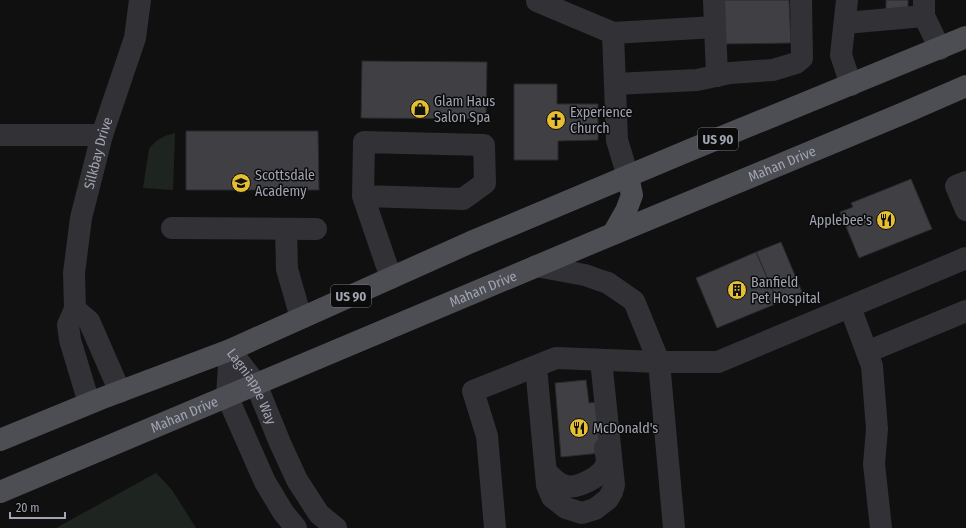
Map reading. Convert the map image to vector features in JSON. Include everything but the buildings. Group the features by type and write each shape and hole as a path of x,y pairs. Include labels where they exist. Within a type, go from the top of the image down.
{"main road":[{"name":"US 90","path":"0,440 89,403 230,350 472,242 690,150 966,38"},
{"name":"Mahan Drive","path":"0,492 966,86"},
{"path":"613,234 626,211 632,195 628,177"}],"street":[{"name":"Silkbay Drive","path":"75,309 74,273 81,218 102,135 135,38 140,0"},
{"path":"537,0 613,33 715,27"},
{"path":"714,0 717,76"},
{"path":"615,84 697,80 730,73 773,70 796,63 802,58 801,0"},
{"path":"847,0 841,55 852,85"},
{"path":"845,22 924,8 940,49"},
{"path":"613,33 617,140 628,177"},
{"path":"0,134 102,135"},
{"path":"363,196 464,200 484,183 484,145 364,142 363,196 391,278"},
{"path":"966,182 956,186 966,210"},
{"path":"172,228 316,229"},
{"path":"286,229 287,269 301,318"},
{"path":"495,528 487,436 473,392 556,358 659,362 718,362 966,258"},
{"path":"536,266 585,275 600,280 608,283 634,300 659,362 674,528"},
{"path":"850,307 872,366 877,429 874,464 880,528"},
{"path":"89,403 70,340 68,325 75,309 89,321 120,392"},
{"path":"867,352 966,311"},
{"name":"Lagniappe Way","path":"230,350 256,384 297,480 319,514 336,528"},
{"name":"Lagniappe Way","path":"230,350 227,396 265,482 283,512 296,528"},
{"path":"546,471 554,480 566,486 578,486 594,478 605,467 606,458 598,381 601,360"},
{"path":"536,367 547,485 552,497 566,508 582,513 595,509 608,499 614,484 601,360"}],"shaded area":[{"path":"175,133 173,190 143,188 149,149 160,138"},
{"path":"156,473 172,490 196,528 56,528"}],"place":[{"name":"Glam Haus Salon Spa","path":"420,109"},
{"name":"Experience Church","path":"556,120"},
{"name":"Scottsdale Academy","path":"241,183"},
{"name":"Applebee's","path":"886,220"},
{"name":"Banfield Pet Hospital","path":"737,290"},
{"name":"McDonald's","path":"579,428"}]}
